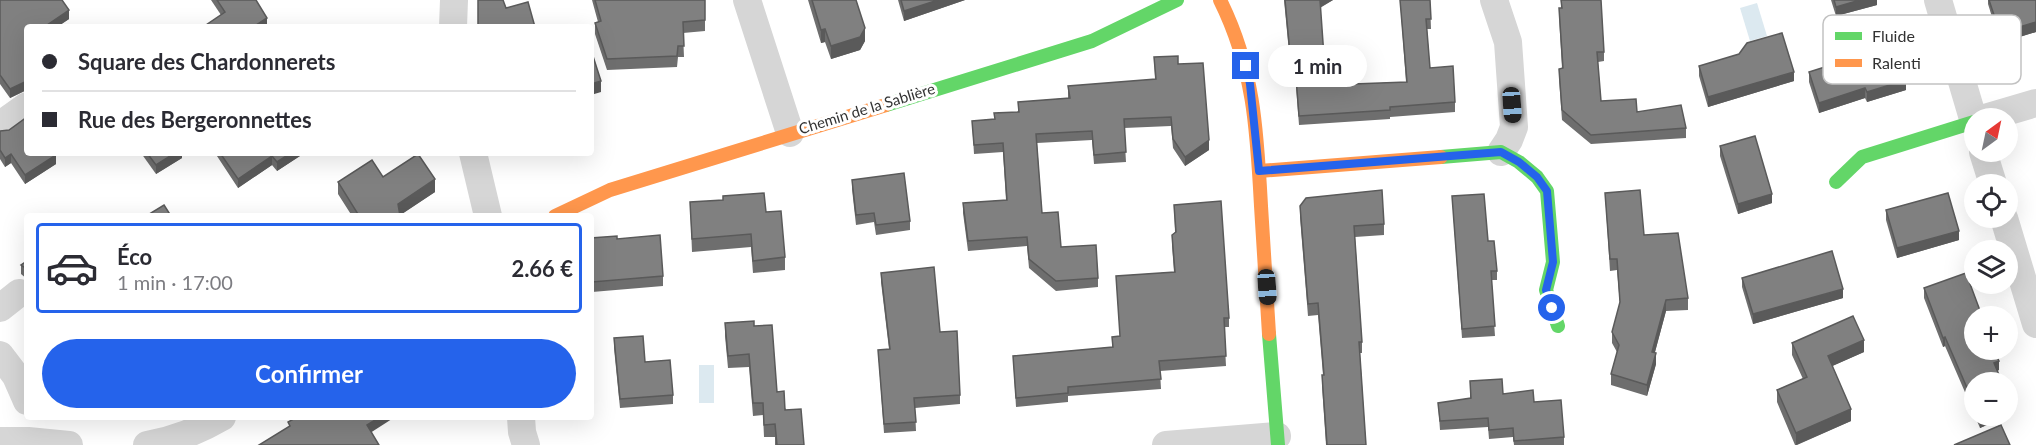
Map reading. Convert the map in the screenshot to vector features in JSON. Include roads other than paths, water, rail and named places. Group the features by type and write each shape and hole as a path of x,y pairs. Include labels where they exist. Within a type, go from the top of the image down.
{"street":[{"path":"453,24 454,0"},
{"path":"747,0 790,133"},
{"name":"Chemin de la Sablière","path":"561,213 610,190 1092,41 1177,0"},
{"path":"1166,445 1277,441 1259,171 1250,84 1241,49 1228,14 1220,0"},
{"path":"1494,0 1508,42 1514,127 1501,152"},
{"path":"1938,0 1942,15"},
{"path":"1963,84 1970,108"},
{"path":"2018,108 2036,103"},
{"path":"0,125 24,108"},
{"path":"1836,182 1862,157 1964,125"},
{"path":"1259,171 1501,152 1519,162 1537,177 1547,191 1553,262 1546,290 1558,326"},
{"path":"474,156 487,213"},
{"path":"2007,228 2036,324"},
{"path":"0,355 16,376 24,394"},
{"path":"147,445 202,429 217,420"},
{"path":"521,420 526,445"},
{"path":"19,433 69,445"}]}
